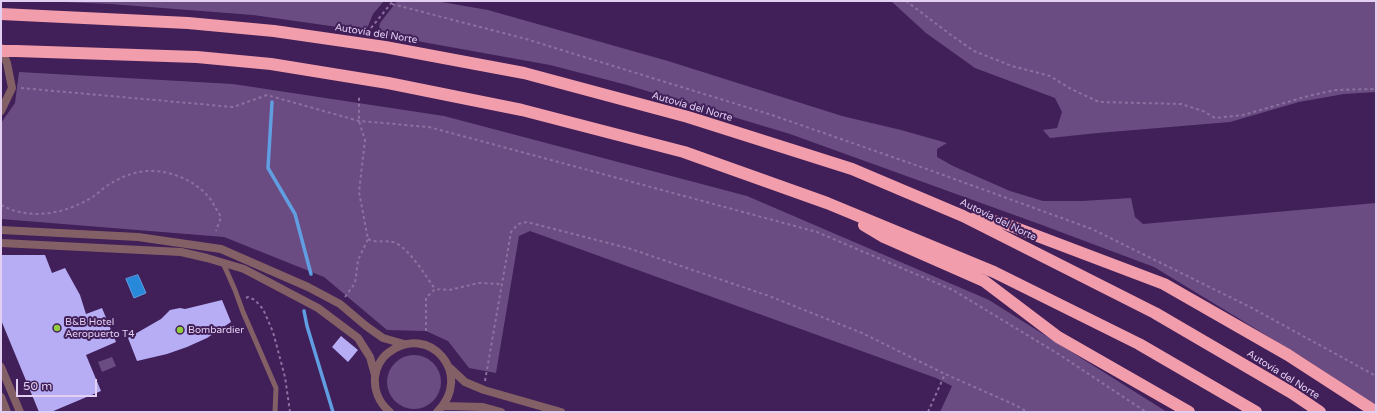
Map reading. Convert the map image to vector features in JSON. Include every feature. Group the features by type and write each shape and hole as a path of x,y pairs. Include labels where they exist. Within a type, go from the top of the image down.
{"highway":[{"name":"Autovía del Norte","path":"1,14 188,23 274,31 385,47 524,73 688,117 852,169 963,216 1155,313 1292,393 1320,412"},
{"path":"1,50 197,57 271,64 388,83 522,110 684,152 827,203 994,272 1139,344 1256,412"},
{"path":"827,203 884,237 984,281 1058,337 1189,412"},
{"path":"963,216 1003,223 1164,284 1288,355 1376,412"}],"street":[{"path":"1,50 7,63 12,88 1,111"},
{"path":"1,230 138,237 221,249 308,287 340,304 383,338 404,344"},
{"path":"1,243 181,252 244,268 318,308 358,338 370,357 375,375"},
{"path":"389,412 380,401 375,389 375,375 378,364 385,355 394,348 404,344 415,343 431,347 436,350 443,357 449,367 464,382 484,390 561,412"},
{"path":"1,367 20,412"},
{"path":"437,412 444,406 451,391 452,383 449,367"},
{"path":"1,398 7,412"},
{"path":"444,406 483,407 501,412"}],"lane":[{"path":"222,262 276,388 275,412"}],"path":[{"path":"906,1 974,51 1012,66 1050,76 1071,89 1099,102 1181,104 1203,111 1215,118 1243,115 1336,90 1376,89"},
{"path":"371,28 392,2 526,39 772,115 1092,229 1252,308 1376,376"},
{"path":"12,88 233,107 267,96 359,121 428,127 817,232 952,290 1060,355 1146,412"},
{"path":"340,304 355,283 358,260 368,238 359,192 365,140 359,121 358,96"},
{"path":"1,205 11,211 26,214 58,212 93,196 107,185 121,178 137,172 149,170 160,171 189,180 206,194 221,217 216,231"},
{"path":"484,390 511,232 518,224 527,222 628,248 769,296 862,333 945,374 1028,412"},
{"path":"368,238 375,242 384,240 396,243 408,254 435,289 449,290 479,283 502,284"},
{"path":"426,331 426,298 435,289"},
{"path":"239,300 248,297 255,300 263,310 272,332 285,377 290,412"},
{"path":"928,412 945,374"}],"shaded area":[{"path":"40,1 384,1 373,14 366,31 253,15 111,4"},
{"path":"397,1 436,1 488,10 668,61 842,116 947,143 937,149 937,157 953,166 1010,191 1043,201 1082,201 1131,198 1135,217 1143,224 1376,203 1376,406 1307,360 1154,267 790,134 627,85 550,65 378,34 380,23"},
{"path":"891,1 1376,1 1376,92 1344,94 1299,102 1230,122 1050,138 1043,130 1057,128 1062,112 1055,98 975,68 926,33"},
{"path":"19,72 233,84 444,116 747,196 989,300 1167,412 940,412 952,386 936,378 530,231 519,236 496,373 469,368 448,341 426,331 387,330 324,277 224,237 1,219 1,123 15,103"},
{"path":"409,355 419,355 429,359 437,367 441,377 441,387 437,397 429,405 419,409 409,409 399,405 391,397 387,387 387,377 391,367 399,359"},
{"path":"112,357 116,366 102,372 98,362"}],"water":[{"path":"138,275 146,293 134,298 126,279"}],"building":[{"name":"B&B Hotel Aeropuerto T4","path":"1,255 45,255 52,273 65,268 80,295 86,314 102,308 116,342 86,355 101,391 51,412 39,412 1,320"},
{"name":"Bombardier","path":"222,300 231,322 207,338 187,347 167,354 137,361 128,338 161,319 170,310 180,308 185,309"},
{"path":"341,336 358,350 348,362 332,347"}],"waterway":[{"path":"272,102 268,168 295,214 311,274"},
{"path":"304,311 307,326 333,412"}],"place":[{"name":"B&B Hotel Aeropuerto T4","path":"57,328"},
{"name":"Bombardier","path":"180,330"}]}
